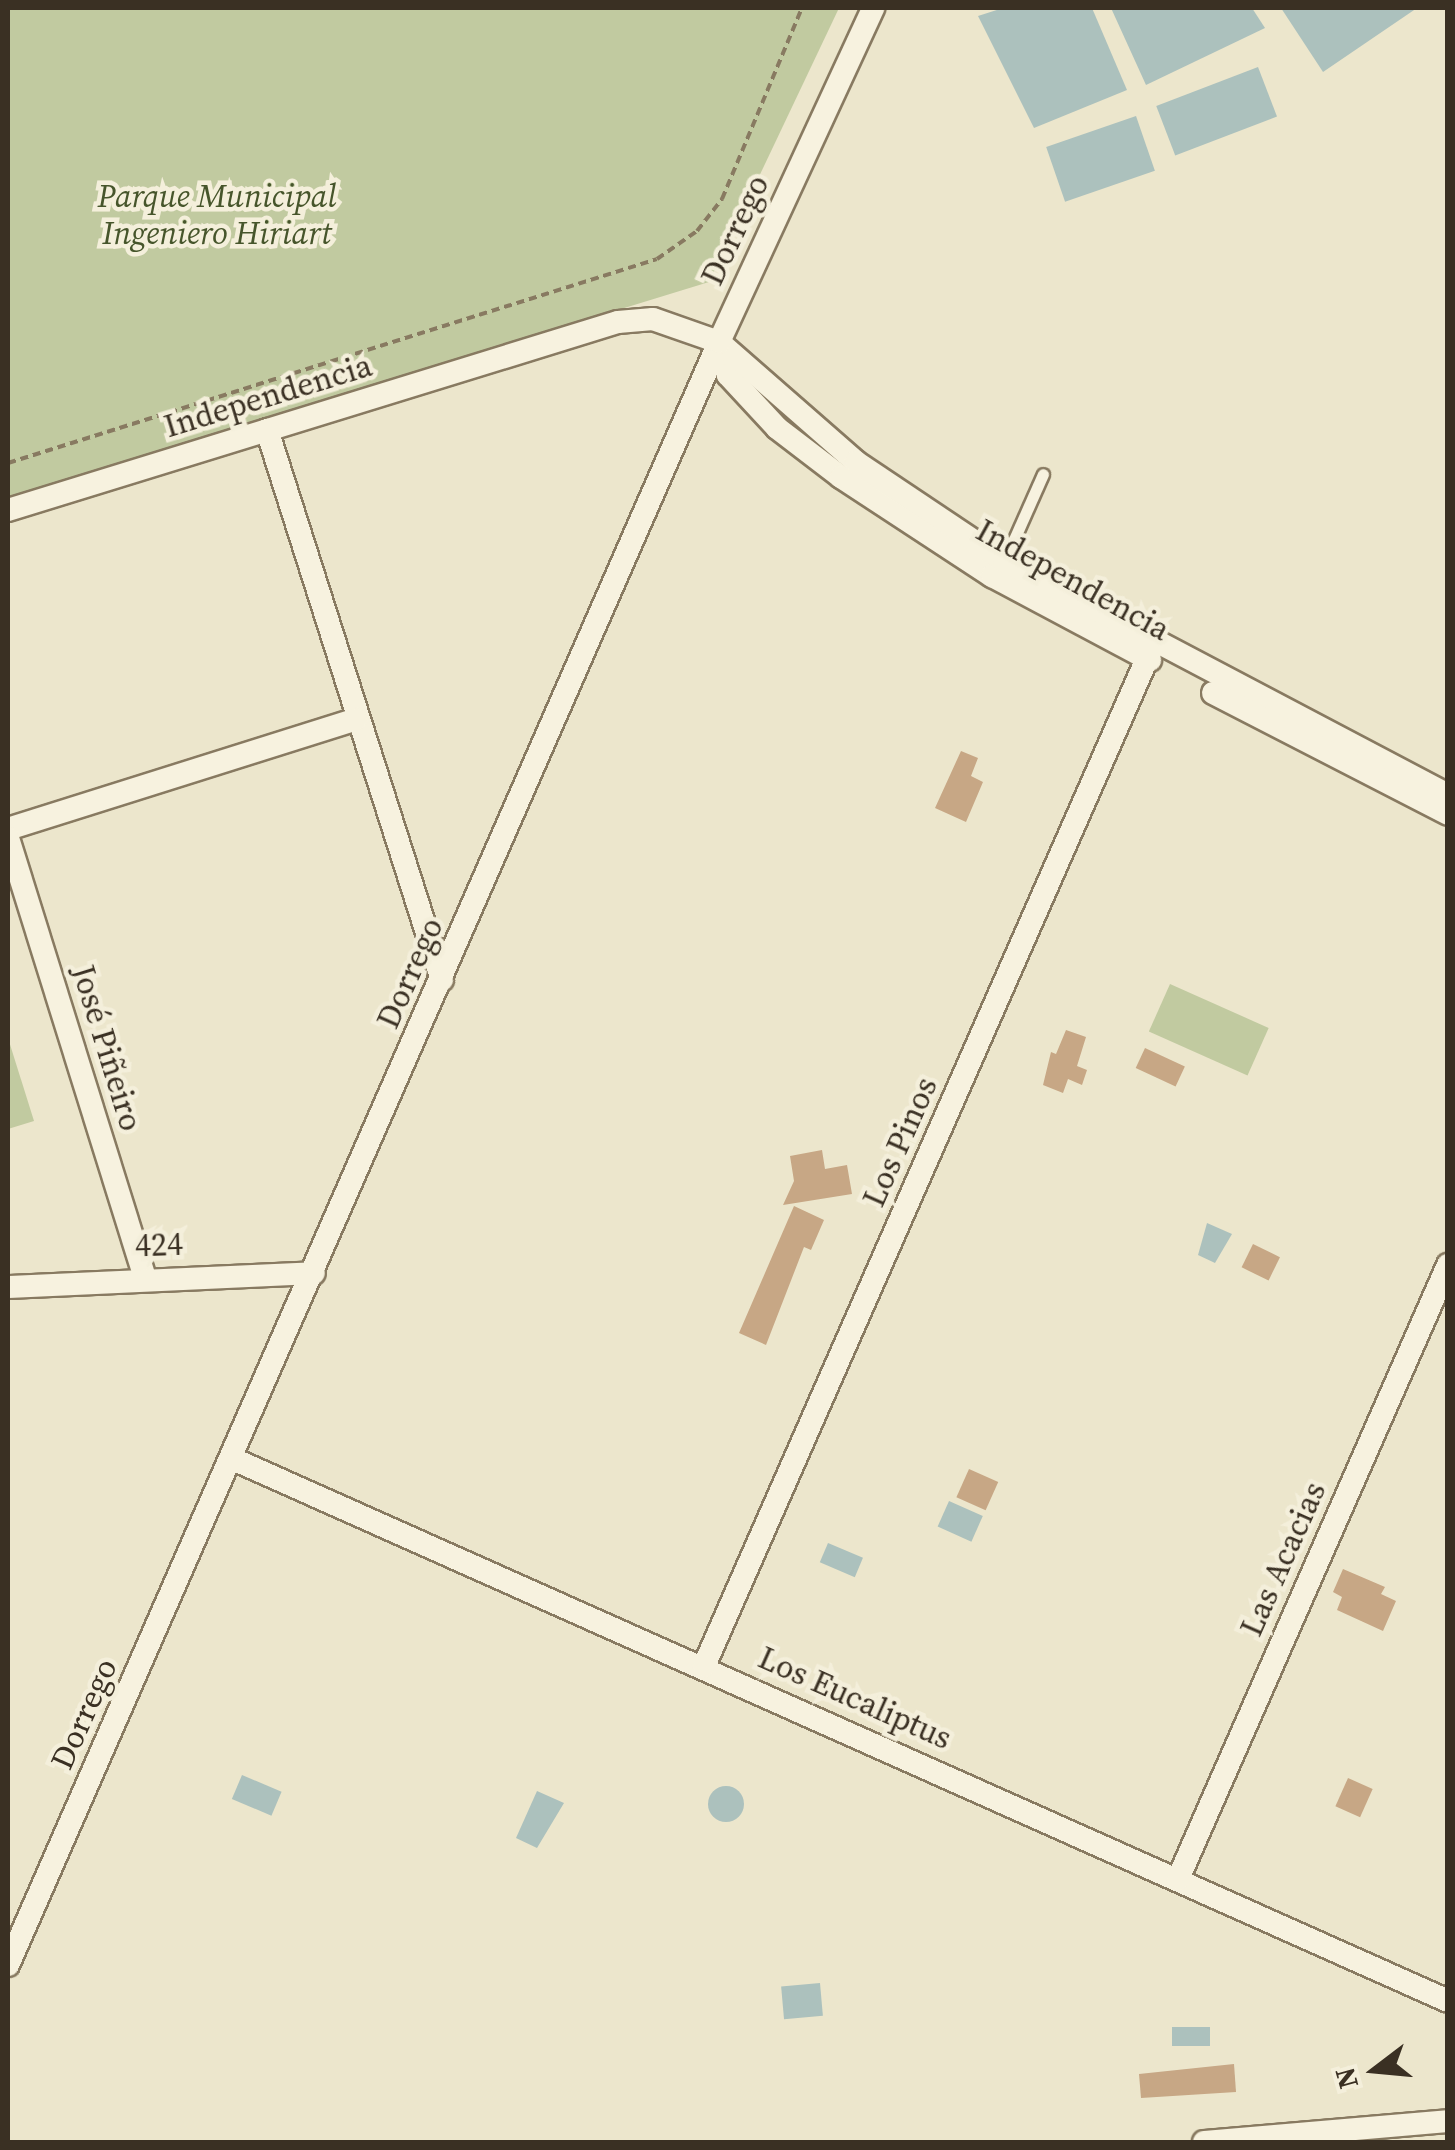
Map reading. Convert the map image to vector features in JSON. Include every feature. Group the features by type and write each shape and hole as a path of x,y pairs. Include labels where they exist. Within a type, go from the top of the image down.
{"street":[{"name":"Dorrego","path":"8,1965 233,1460 719,342 873,8"},
{"name":"Independencia","path":"8,510 618,322 652,319 719,342 728,375 778,428 998,569 1448,814"},
{"path":"267,430 442,980"},
{"name":"Independencia","path":"1150,652 1448,795"},
{"name":"Los Pinos","path":"704,1666 1150,652"},
{"path":"8,829 356,719"},
{"name":"José Piñeiro","path":"8,838 145,1277"},
{"name":"Las Acacias","path":"1178,1879 1448,1265"},
{"name":"424","path":"8,1287 145,1277 314,1272"},
{"name":"Los Eucaliptus","path":"233,1460 704,1666 1448,2001"},
{"path":"1204,2142 1448,2121"}],"lane":[{"path":"998,569 1043,474"}],"path":[{"path":"8,464 658,259 698,231 722,199 802,8"}],"green space":[{"name":"Parque Municipal Ingeniero Hiriart","path":"8,8 839,8 709,282 8,497"},
{"path":"1170,984 1269,1028 1248,1075 1149,1032"},
{"path":"8,1038 34,1121 8,1129"}],"shaded area":[{"path":"1003,8 1092,8 1127,90 1034,128 978,16"},
{"path":"1111,8 1252,8 1265,28 1146,85"},
{"path":"1281,8 1417,8 1323,72"},
{"path":"1258,67 1277,116 1175,156 1156,106"},
{"path":"1136,116 1155,171 1065,202 1046,147"},
{"path":"1207,1223 1232,1234 1215,1263 1198,1255"},
{"path":"949,1501 983,1516 971,1542 938,1527"},
{"path":"828,1543 863,1558 855,1577 820,1562"},
{"path":"242,1775 282,1792 271,1816 232,1799"},
{"path":"726,1786 738,1792 744,1804 738,1816 726,1822 714,1816 708,1804 714,1792"},
{"path":"537,1791 564,1803 537,1848 516,1838"},
{"path":"820,1983 823,2016 784,2019 781,1986"},
{"path":"1172,2027 1210,2027 1210,2046 1172,2046"}],"building":[{"path":"961,751 978,758 971,776 983,782 966,822 935,808"},
{"path":"1066,1030 1086,1037 1077,1066 1087,1070 1082,1085 1068,1079 1063,1093 1043,1085 1051,1052 1056,1054"},
{"path":"1145,1048 1185,1067 1176,1087 1136,1068"},
{"path":"822,1150 825,1169 847,1165 852,1194 783,1205 794,1181 790,1156"},
{"path":"794,1206 824,1220 811,1250 804,1247 766,1345 739,1333"},
{"path":"1253,1244 1280,1257 1269,1281 1242,1267"},
{"path":"969,1469 998,1482 986,1510 956,1497"},
{"path":"1343,1569 1385,1587 1381,1594 1396,1601 1383,1631 1337,1610 1342,1597 1333,1592"},
{"path":"1348,1778 1373,1789 1360,1817 1335,1806"},
{"path":"1234,2064 1236,2092 1141,2098 1139,2074"}]}
